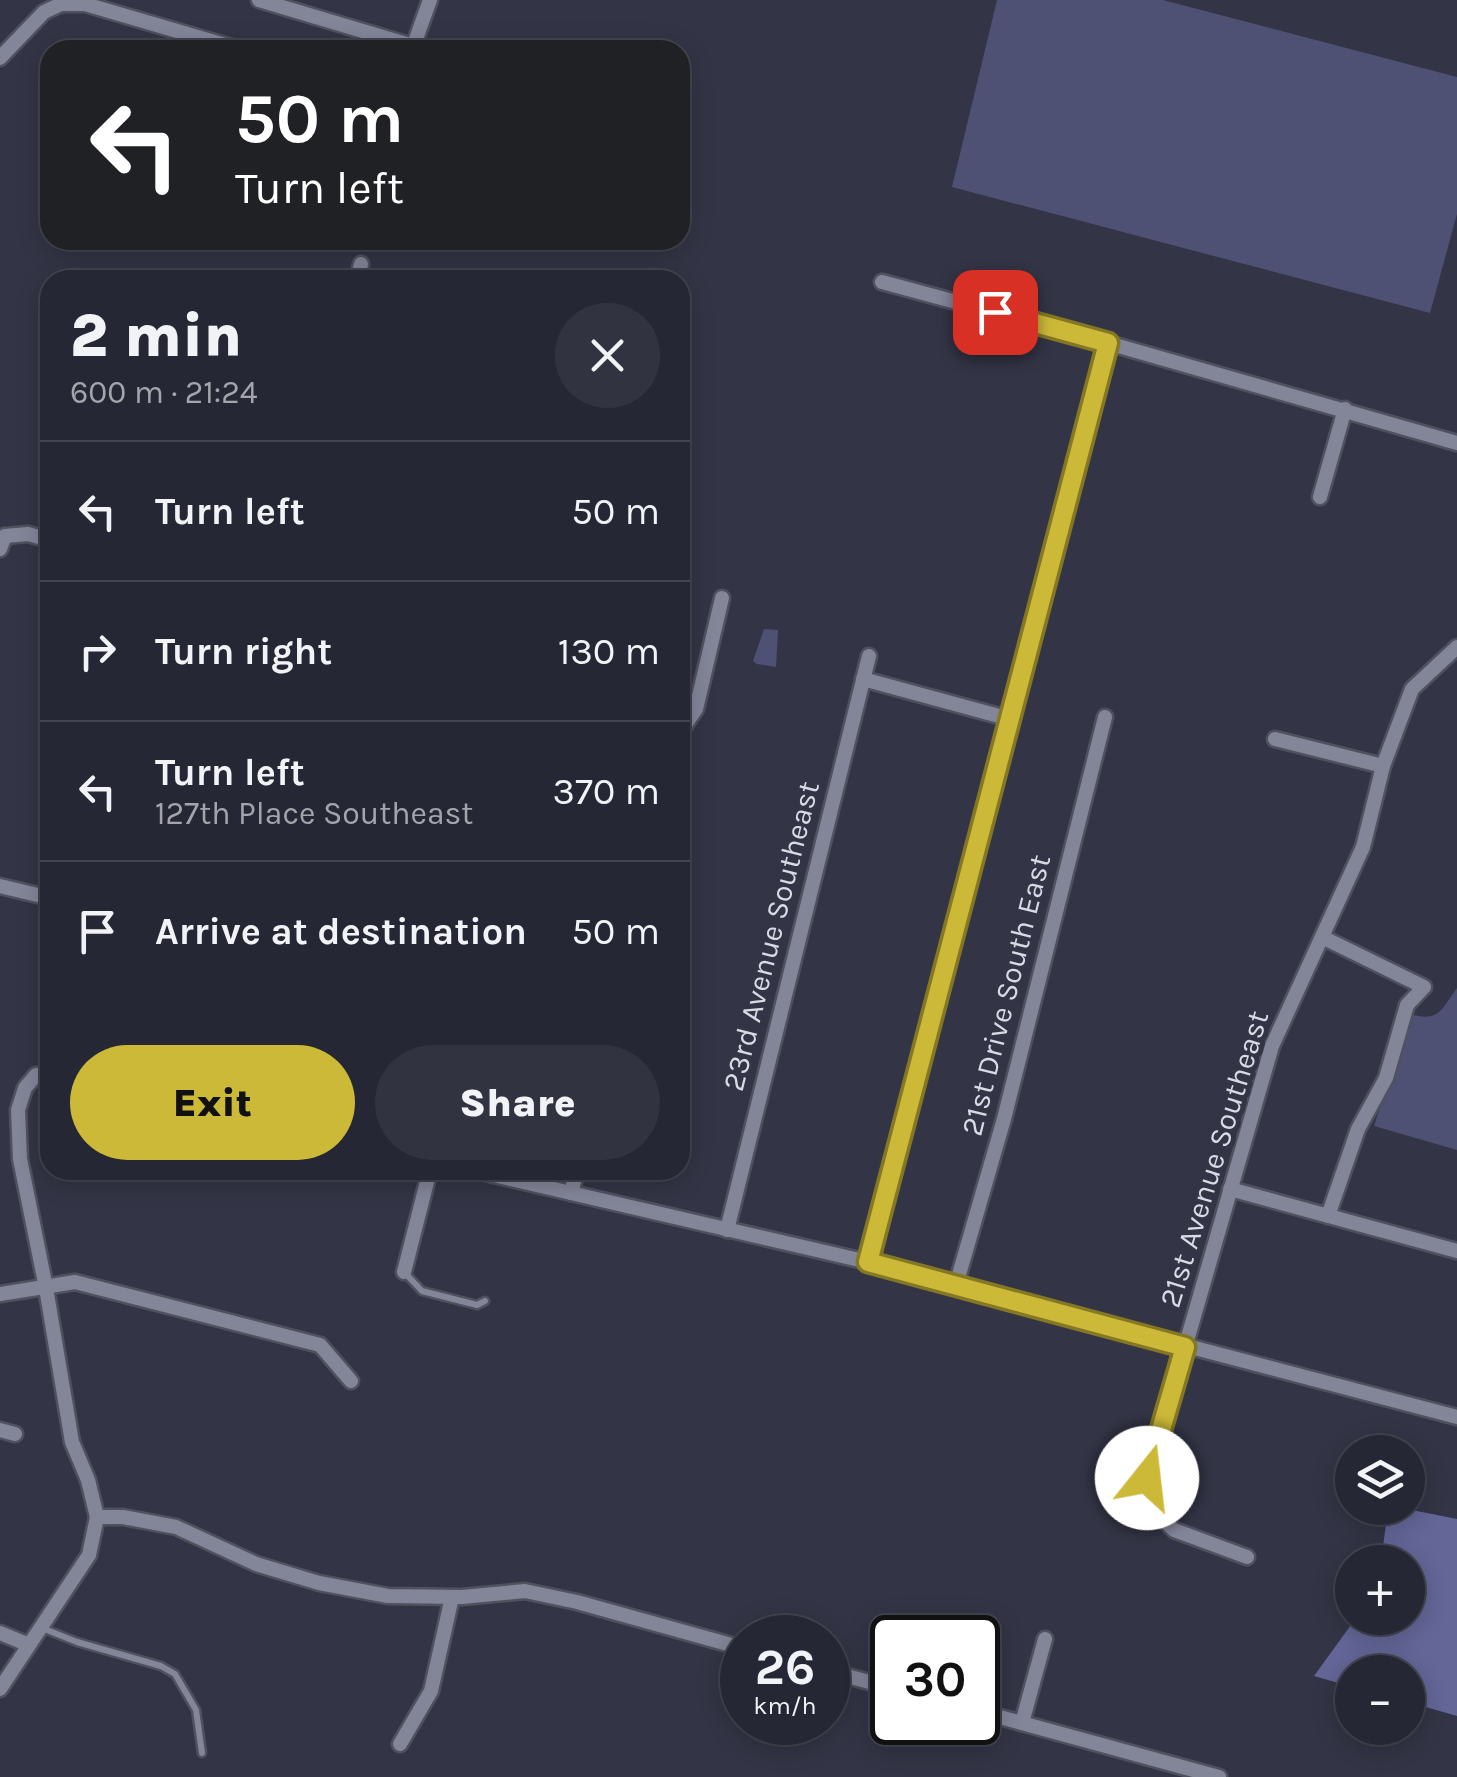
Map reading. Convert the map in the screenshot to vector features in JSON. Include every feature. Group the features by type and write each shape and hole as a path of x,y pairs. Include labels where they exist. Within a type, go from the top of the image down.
{"street":[{"path":"259,0 386,40"},
{"path":"415,40 430,0"},
{"path":"0,58 44,12 61,4 84,4 208,40"},
{"path":"360,270 361,264"},
{"path":"882,282 1457,444"},
{"path":"868,1262 1108,343"},
{"path":"1320,496 1345,410"},
{"path":"2,538 28,534 40,537"},
{"path":"690,718 696,709 722,598"},
{"name":"21st Avenue Southeast","path":"1247,1557 1174,1530 1151,1508 1147,1478 1272,1046 1364,847 1383,766 1412,689 1457,647"},
{"name":"23rd Avenue Southeast","path":"727,1230 869,656"},
{"path":"864,679 1010,718"},
{"name":"21st Drive South East","path":"956,1285 1004,1119 1105,717"},
{"path":"1274,739 1383,766"},
{"path":"0,886 40,896"},
{"path":"1322,937 1424,987 1408,1005 1386,1078 1358,1128 1328,1216"},
{"path":"0,1689 89,1555 97,1517 88,1480 72,1442 20,1159 18,1110 24,1088 40,1075"},
{"path":"404,1272 427,1180"},
{"path":"515,1180 868,1262 1457,1417"},
{"path":"571,1193 574,1180"},
{"path":"1230,1190 1457,1251"},
{"path":"0,1294 75,1282 320,1345 351,1381"},
{"path":"97,1517 124,1516 176,1528 256,1564 319,1583 388,1596 452,1597 525,1591 720,1642"},
{"path":"400,1744 431,1692 452,1597"},
{"path":"0,1633 29,1645"},
{"path":"1022,1723 1046,1640"},
{"path":"1000,1717 1219,1777"}],"lane":[{"path":"404,1272 422,1291 477,1304 486,1301"},
{"path":"40,1628 161,1666 175,1674 196,1710 202,1753"}],"shaded area":[{"path":"997,0 1163,0 1457,77 1457,214 1430,313 952,187"},
{"path":"764,629 778,630 776,667 753,661"},
{"path":"1457,988 1457,1150 1374,1126 1410,1014 1434,1015"},
{"path":"1425,1513 1457,1519 1457,1716 1425,1707 1425,1655 1335,1655 1335,1682 1314,1676 1344,1635 1425,1635 1425,1545 1383,1545 1386,1525 1425,1525"}],"route":[{"path":"995,312 1108,343 868,1262 1185,1347 1147,1478"}]}
